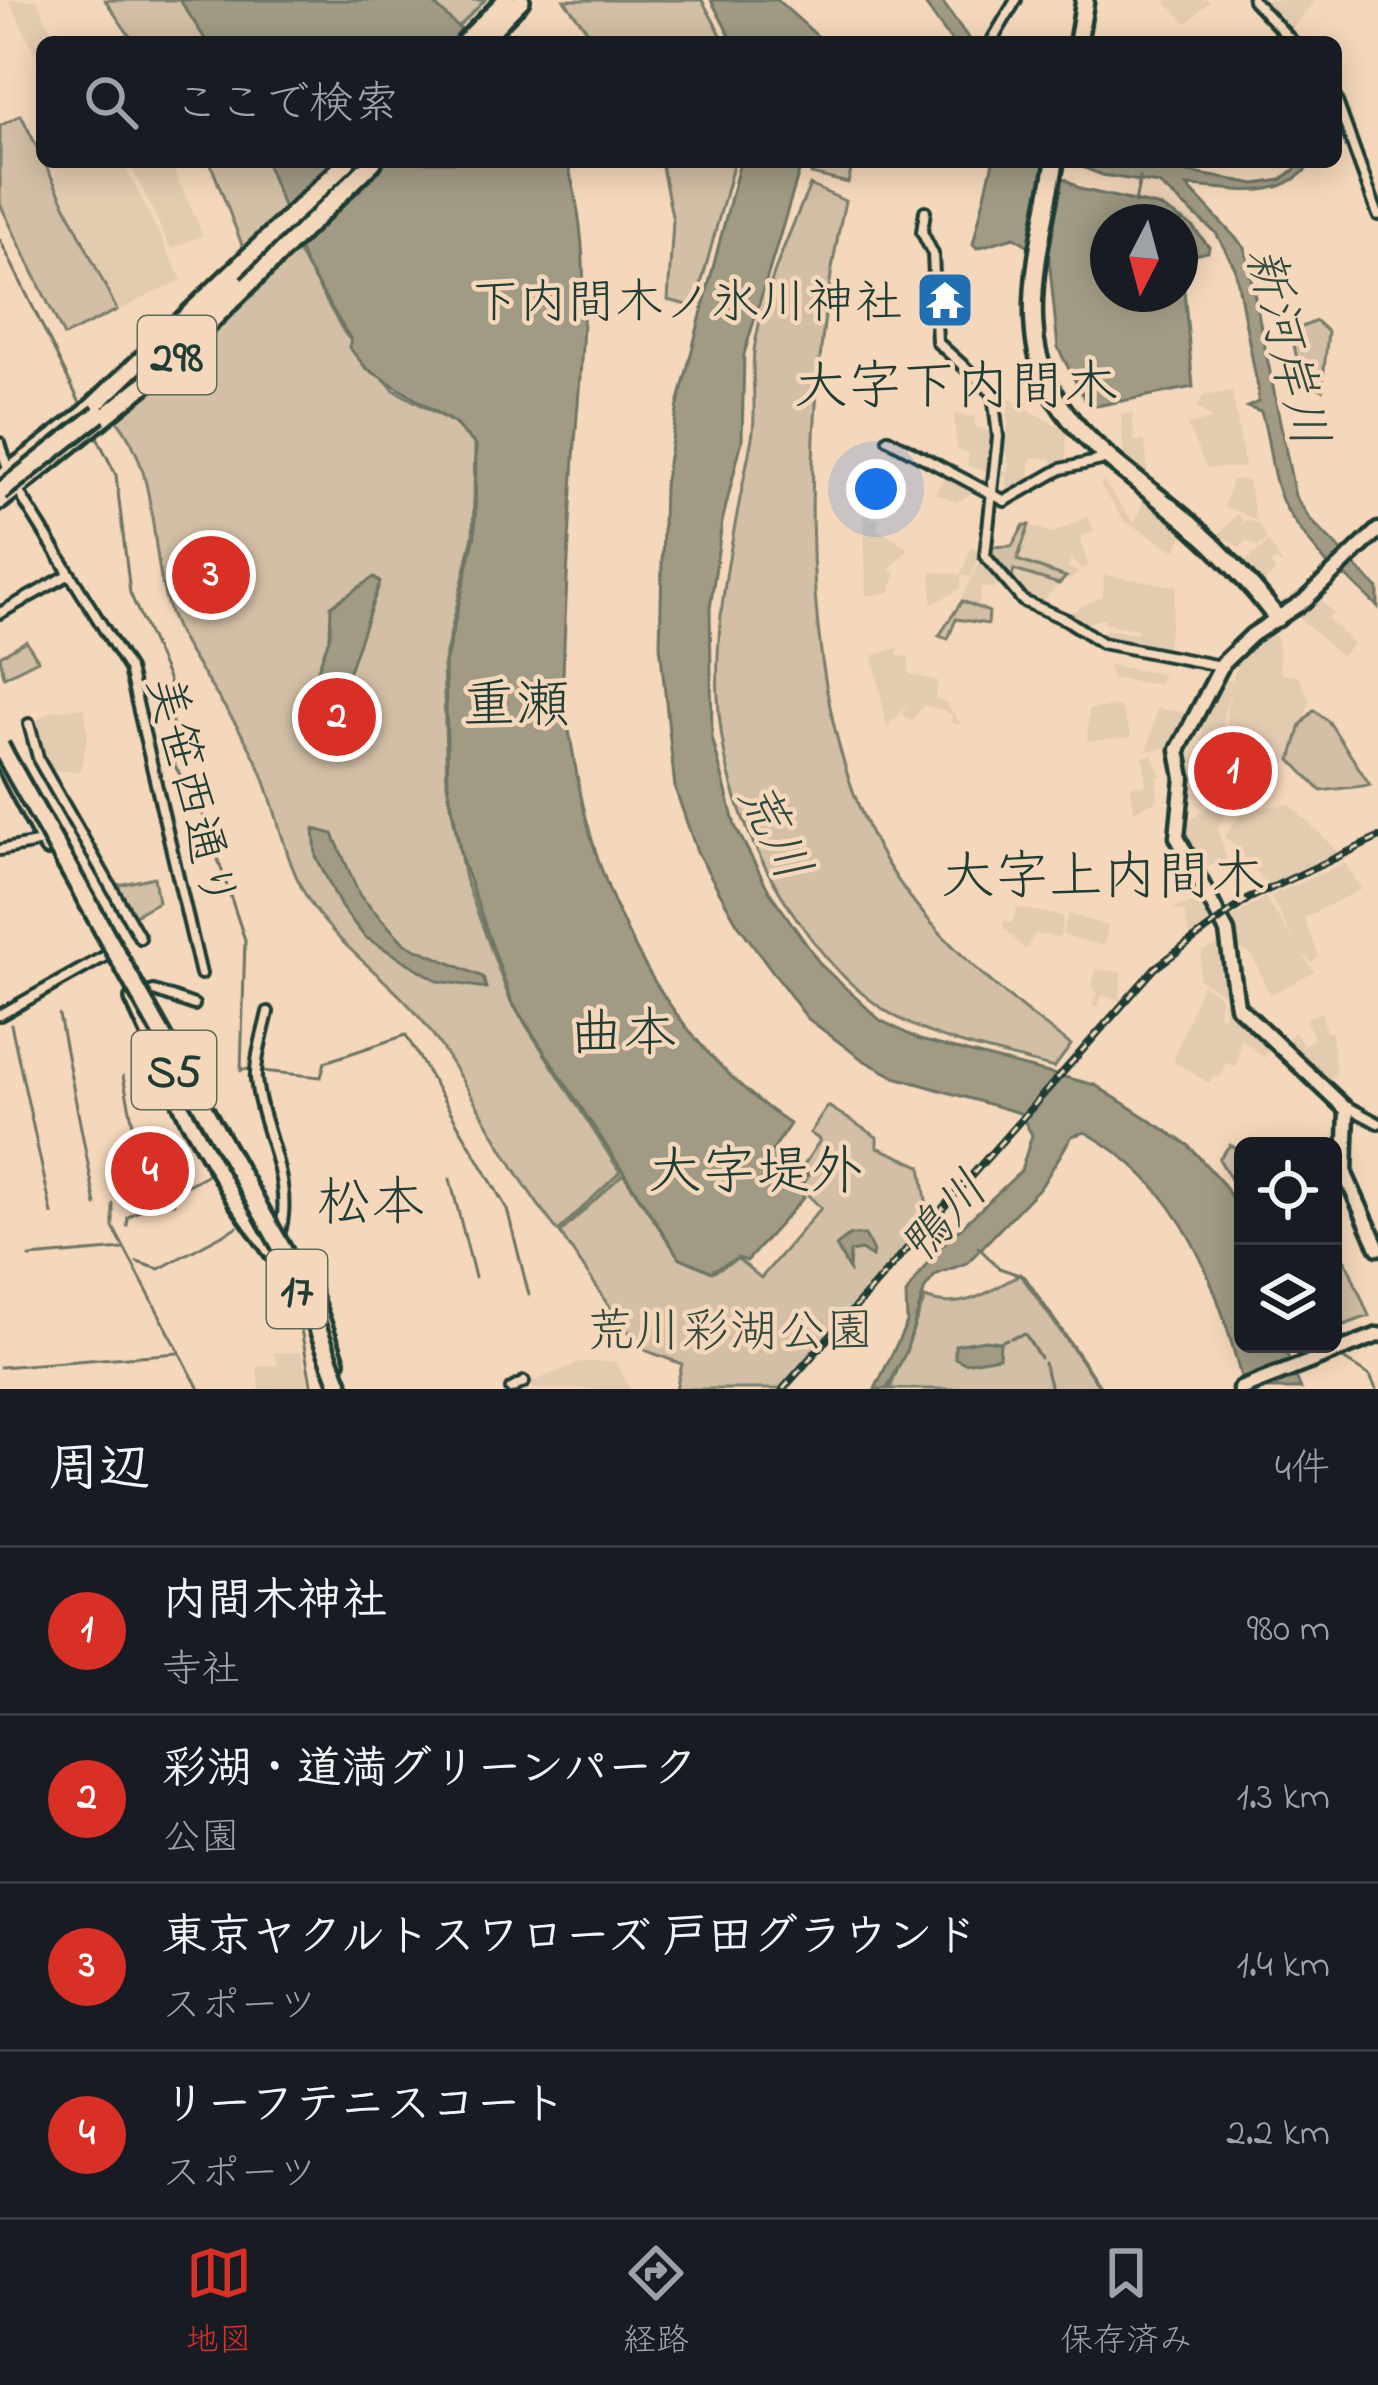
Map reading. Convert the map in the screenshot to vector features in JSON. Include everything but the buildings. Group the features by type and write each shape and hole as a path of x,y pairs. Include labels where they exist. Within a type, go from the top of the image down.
{"highway":[{"path":"483,36 517,0"},
{"path":"1077,36 1083,0"},
{"name":"298","path":"83,425 130,369 349,168"},
{"path":"114,409 175,340 350,168"},
{"path":"3,487 83,425 248,280 351,168"},
{"name":"298","path":"3,487 83,425 114,409 367,168"},
{"path":"1056,168 1042,255 1039,317 1047,367 1073,416 1108,455 1213,536 1280,617"},
{"path":"83,425 280,238"},
{"path":"130,369 175,340 248,280"},
{"path":"0,752 32,806"},
{"name":"17","path":"0,752 142,994 279,1242 339,1389"},
{"name":"S5","path":"32,806 226,1169 295,1279 339,1389"},
{"name":"S5","path":"32,806 307,1294 339,1389"},
{"name":"17","path":"50,840 188,1118 236,1200 279,1242"},
{"name":"17","path":"164,1050 236,1200"},
{"name":"S5","path":"209,1118 225,1132 279,1242 303,1275"},
{"name":"17","path":"303,1275 339,1389"}],"main road":[{"path":"1378,530 1318,588 1220,667 1178,747 1183,781 1177,837 1227,932 1240,1012 1344,1106 1349,1119 1345,1174 1378,1248"},
{"path":"1240,1389 1378,1335"}],"street":[{"path":"995,36 1016,0"},
{"path":"1253,0 1287,36"},
{"path":"1342,115 1378,215"},
{"path":"925,211 922,232 933,254 938,342 993,393 998,437 994,497 982,552 1023,601 1109,646 1220,667"},
{"path":"888,440 994,497 1012,500 1061,469 1108,455"},
{"name":"美笹西通り","path":"0,443 3,487 70,574 129,669 201,974"},
{"path":"0,613 70,574"},
{"path":"29,724 39,761 140,938"},
{"path":"0,850 50,840"},
{"path":"0,1015 109,954"},
{"path":"142,994 154,991 194,1005"},
{"path":"268,1012 257,1071 278,1163 283,1210 279,1242"},
{"path":"1344,1106 1378,1123"},
{"path":"511,1389 524,1382"}],"shaded area":[{"path":"9,0 37,0 54,36 36,36 36,55"},
{"path":"180,0 430,0 467,36 203,36"},
{"path":"711,0 777,0 817,36 730,36"},
{"path":"922,0 941,0 967,36 948,36"},
{"path":"1163,0 1211,0 1187,23"},
{"path":"1257,0 1316,0 1288,33"},
{"path":"50,168 126,168 182,280 119,310"},
{"path":"132,168 173,168 203,235 171,249"},
{"path":"268,168 568,168 581,231 584,300 565,619 567,718 600,865 644,964 707,1052 790,1124 772,1151 808,1174 799,1187 804,1197 747,1261 738,1258 711,1271 679,1257 512,1002 462,860 448,784 445,664 475,535 476,445 454,423 366,368 349,347 351,340 306,266"},
{"path":"738,168 800,168 744,354 742,440 722,522 710,609 712,737 735,826 769,891 821,965 880,1020 920,1040 1095,1085 1188,1145 1234,1202 1234,1353 1287,1353 1301,1389 1244,1389 1222,1314 1193,1243 1149,1181 1085,1132 1072,1136 1042,1185 967,1263 936,1274 925,1288 906,1352 887,1389 875,1389 907,1323 906,1294 935,1252 1021,1171 1032,1135 1020,1113 895,1077 863,1060 807,1018 737,923 697,852 675,788 660,645 664,486 678,405"},
{"path":"992,168 1050,168 1080,189 1148,204 1090,204 1090,312 1186,312 1193,387 1097,406 1087,403 1058,348 1049,258 1014,237 977,248 973,244"},
{"path":"1085,168 1165,168 1256,184 1281,180 1296,168 1307,168 1270,189 1187,186 1245,248 1295,496 1310,519 1378,589 1378,607 1347,577 1335,575 1285,506 1261,412 1247,407 1258,402 1258,389 1235,268 1216,233 1198,218 1198,204 1182,204 1159,184"},
{"path":"1198,233 1209,247 1208,252 1198,254"},
{"path":"1232,391 1245,468 1206,468 1187,425 1213,419 1197,407 1203,396"},
{"path":"1008,397 1067,432 1066,465 1052,472 1052,460 1031,457 1028,487 1007,499 1007,477 996,474 1008,471 1008,454 999,451 1000,437 1008,437"},
{"path":"1133,413 1134,441 1145,441 1148,474 1126,458 1123,449 1121,414"},
{"path":"954,414 975,417 975,427 995,432 992,472 967,466 969,453 957,449"},
{"path":"949,471 979,489 957,502 935,493"},
{"path":"1232,479 1248,481 1256,520 1224,506"},
{"path":"1103,481 1134,523 1146,496 1186,530 1176,551 1124,521 1100,485"},
{"path":"864,511 879,519 877,529 909,549 890,569 896,574 890,592 866,596"},
{"path":"1236,515 1243,518 1241,525 1247,519 1260,525 1267,540 1258,547 1246,541 1240,548 1219,534"},
{"path":"1087,517 1094,530 1080,538 1088,566 1083,569 1071,559 1068,567 1078,573 1070,580 1017,560 1029,525 1054,533"},
{"path":"1269,542 1283,565 1275,561 1271,565 1276,571 1264,582 1246,561"},
{"path":"971,547 981,552 971,577 962,575 960,589 932,605 931,571 961,575"},
{"path":"982,557 997,574 994,589 982,587 978,606 960,600"},
{"path":"1013,570 1059,584 1038,607 1010,584"},
{"path":"1104,575 1177,586 1166,653 1105,641 1105,629 1137,634 1138,629 1105,624 1104,618 1080,625 1064,616 1103,596"},
{"path":"374,577 380,582 344,685 321,686 317,672 330,636 331,606"},
{"path":"1321,600 1333,613 1328,619 1353,644 1341,657 1294,613"},
{"path":"1267,629 1277,637 1281,675 1298,675 1310,700 1291,760 1250,778 1233,753 1226,714 1239,651"},
{"path":"899,647 898,656 909,657 909,674 938,681 935,697 946,703 961,724 951,723 952,715 945,711 924,705 911,722 902,714 911,701 887,727 873,656"},
{"path":"1108,665 1162,674 1159,685 1112,678"},
{"path":"1227,679 1233,682 1223,717 1231,758 1201,766 1203,719 1195,715 1210,690 1218,694"},
{"path":"1120,706 1132,737 1087,741 1089,709"},
{"path":"84,707 88,734 80,771 48,771 31,724 50,712"},
{"path":"1157,708 1190,713 1175,747 1147,751"},
{"path":"1152,754 1161,776 1157,777 1158,800 1134,811 1131,786 1146,785 1143,757"},
{"path":"1237,786 1245,798 1227,810 1218,828 1226,859 1197,870 1182,844 1183,826"},
{"path":"1290,804 1340,854 1268,885 1225,836 1242,811"},
{"path":"314,829 333,834 360,896 405,944 483,977 486,988 438,981 365,937 341,907 316,856"},
{"path":"1345,863 1362,889 1304,918 1319,956 1313,963 1300,952 1270,896"},
{"path":"1265,897 1314,972 1270,995 1252,955 1242,950 1233,954 1227,921"},
{"path":"1205,899 1216,917 1190,936 1184,912 1171,909"},
{"path":"1017,908 1063,916 1060,937 1036,934 1025,950 1003,927 1004,921 1012,923"},
{"path":"1068,914 1108,926 1104,946 1062,935"},
{"path":"1217,945 1226,948 1230,998 1199,979 1202,952"},
{"path":"1096,969 1121,973 1120,1000 1102,995 1097,1008 1092,1004 1098,994 1092,986"},
{"path":"1202,984 1221,997 1218,1014 1225,1016 1223,999 1270,1046 1264,1058 1241,1038 1236,1066 1226,1063 1219,1078 1214,1076 1209,1083 1173,1061"},
{"path":"1321,1012 1326,1032 1332,1032 1336,1075 1323,1083 1282,1049 1294,1031 1303,1045 1314,1038 1305,1019"},
{"path":"850,1235 865,1235 873,1252 872,1257 861,1250 850,1252 849,1270 836,1246"},
{"path":"1000,1342 999,1357 965,1363 955,1358 955,1345"},
{"path":"301,1352 310,1389 259,1389 257,1367 278,1365 273,1353"},
{"path":"582,1362 615,1362 630,1389 533,1389 529,1383"}],"green space":[{"path":"105,0 485,0 450,36 130,36"},
{"path":"564,0 702,0 722,36 591,36"},
{"path":"21,115 36,145 36,168 47,168 117,310 64,336 0,204 0,126"},
{"path":"212,168 323,168 244,250"},
{"path":"662,168 732,168 695,307 668,300 673,221"},
{"path":"812,168 852,168 848,183 811,174"},
{"path":"810,185 845,201 821,353 812,522 816,607 827,689 845,765 871,834 932,924 985,977 1071,1045 1054,1068 931,1033 895,1016 860,991 816,945 791,910 757,850 734,792 722,736 720,622 754,426 754,351 760,319"},
{"path":"295,246 345,334 394,390 454,423 475,445 473,535 443,666 447,784 465,879 510,1000 620,1172 558,1231 431,1032 326,924 303,890 258,764 178,632 161,578 142,467 115,417"},
{"path":"1316,321 1328,332 1322,390 1301,379 1294,345 1302,327"},
{"path":"1024,525 1029,525 1017,560 1066,577 1059,584 1014,570 1010,584 985,547 1012,546"},
{"path":"962,601 989,612 988,624 956,619 948,639 939,636"},
{"path":"26,641 38,660 4,677 0,656"},
{"path":"1314,710 1329,722 1370,785 1321,791 1291,760 1301,725"},
{"path":"154,877 158,902 131,917 114,886"},
{"name":"荒川彩湖公園","path":"828,1106 877,1137 877,1147 921,1166 929,1221 781,1389 676,1389 682,1364 647,1351 624,1327 560,1233 623,1174 679,1257 712,1272 738,1259 761,1278 821,1208 801,1188 810,1173 802,1168 820,1140 810,1133"},
{"path":"135,1142 140,1169 158,1166 159,1172 144,1177 120,1174 114,1144"},
{"path":"1230,1145 1234,1147 1234,1184 1219,1159"},
{"path":"1342,1252 1369,1316 1342,1326"},
{"path":"1020,1274 1101,1389 890,1389 925,1298 963,1301"}],"waterway":[{"path":"1135,203 1140,177"},
{"path":"0,240 81,405"},
{"path":"96,435 116,475 130,593 169,681 175,766 203,814 245,940 241,1071"},
{"path":"59,1015 96,1205"},
{"path":"11,1024 52,1214"},
{"path":"242,1069 321,1077 325,1062 406,1035 507,1209 529,1295"},
{"path":"123,1076 137,1144"},
{"path":"249,1077 274,1172 278,1210"},
{"path":"127,1226 128,1217 154,1202 174,1203 171,1194 212,1172"},
{"path":"450,1179 475,1277"},
{"path":"113,1204 113,1227 199,1389"},
{"path":"137,1262 159,1269 237,1227"},
{"name":"鴨川","path":"978,1247 999,1268 1025,1277 1102,1389"},
{"path":"30,1257 123,1249"},
{"path":"286,1282 296,1302 312,1389"},
{"path":"1011,1338 1025,1334 1040,1358"},
{"path":"1000,1342 1007,1339"},
{"path":"0,1367 178,1353"},
{"path":"1338,1356 1370,1376 1376,1389"},
{"path":"1044,1363 1051,1389"}],"railway":[{"path":"783,1389 1155,968 1248,899 1378,838"}],"place":[{"name":"下内間木ノ氷川神社","path":"945,300"},
{"name":"東京ヤクルトスワローズ 戸田グラウンド","path":"211,575"},
{"name":"彩湖・道満グリーンパーク","path":"337,717"},
{"name":"内間木神社","path":"1233,771"},
{"name":"リーフテニスコート","path":"150,1171"}],"district":[{"name":"大字下内間木","path":"956,384"},
{"name":"重瀬","path":"516,702"},
{"name":"大字上内間木","path":"1103,874"},
{"name":"曲本","path":"623,1031"},
{"name":"大字堤外","path":"756,1169"},
{"name":"松本","path":"371,1200"}],"water label":[{"name":"新河岸川","path":"1289,346"},
{"name":"荒川","path":"776,830"}]}
